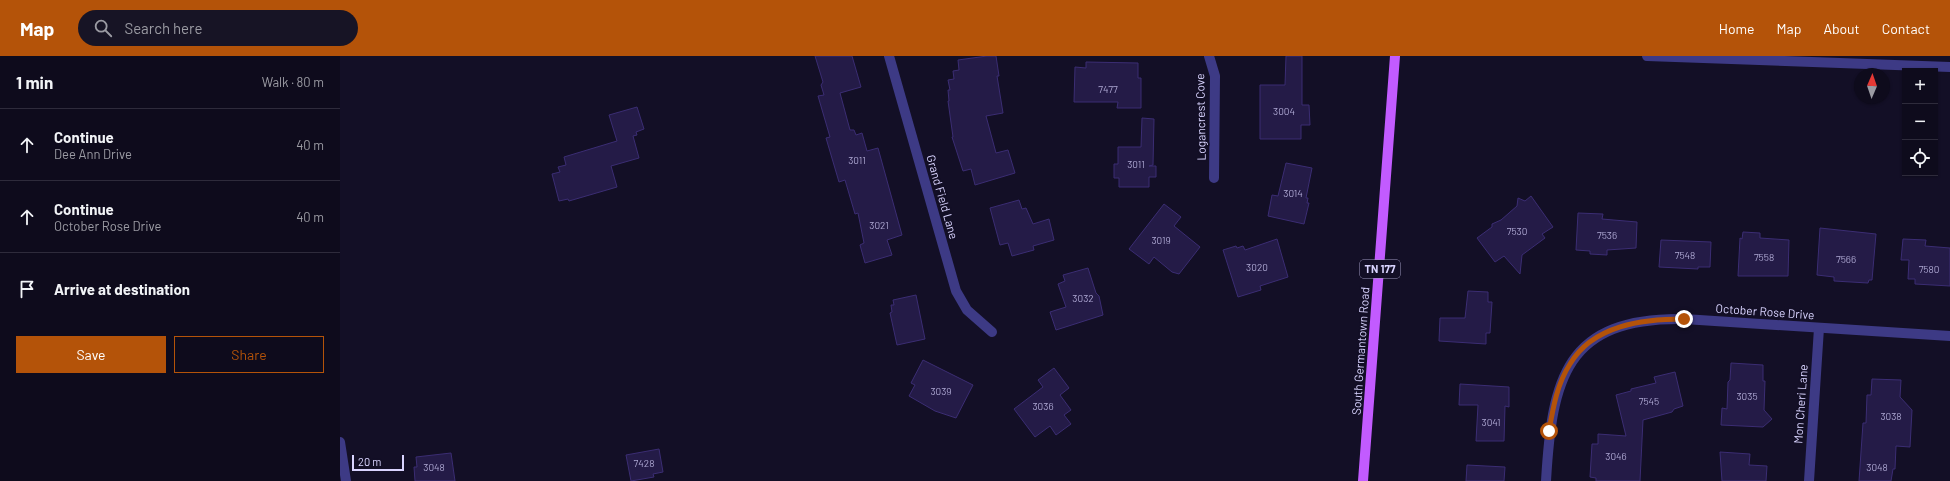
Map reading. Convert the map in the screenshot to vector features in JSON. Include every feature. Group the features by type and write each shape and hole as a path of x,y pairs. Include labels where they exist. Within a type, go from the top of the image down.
{"main road":[{"name":"South Germantown Road","path":"1364,481 1395,56"}],"street":[{"name":"Grand Field Lane","path":"889,56 956,291 967,310 992,332"},
{"name":"Logancrest Cove","path":"1209,56 1215,76 1214,178"},
{"path":"1647,56 1950,67"},
{"name":"October Rose Drive","path":"1546,481 1549,431 1554,403 1570,364 1584,346 1608,332 1631,323 1657,319 1950,336"},
{"name":"Mon Cheri Lane","path":"1809,481 1819,328"},
{"path":"340,442 342,470 346,481"}],"building":[{"path":"815,56 852,56 861,87 840,93 850,130 854,130 856,135 862,133 867,151 878,148 902,235 887,240 892,255 865,263 860,245 864,243 858,213 855,214 845,180 839,182 826,138 830,137 818,96 824,95 821,85 823,82"},
{"path":"996,56 999,76 997,76 1003,113 986,116 996,153 1008,150 1015,173 975,185 971,169 963,171 952,137 948,101 948,90 950,90 948,80 954,79 953,71 959,70 958,60"},
{"path":"1286,56 1302,56 1302,105 1309,105 1310,125 1301,125 1301,139 1260,139 1260,85 1285,85"},
{"path":"1086,62 1138,63 1138,78 1141,78 1141,108 1117,108 1118,102 1074,102 1075,67 1086,68"},
{"path":"637,107 644,129 636,132 637,135 633,136 639,158 611,166 617,187 569,201 568,199 559,201 552,174 560,172 558,167 566,165 564,157 617,141 609,115"},
{"path":"1142,118 1154,119 1153,165 1149,166 1156,166 1156,177 1149,177 1149,187 1119,187 1119,178 1114,178 1114,164 1118,164 1118,147 1141,147"},
{"path":"1286,163 1312,168 1306,198 1308,198 1307,203 1309,203 1304,224 1268,216 1272,195 1278,196"},
{"path":"1531,196 1553,227 1542,234 1545,238 1522,255 1520,274 1504,256 1495,262 1477,238 1492,227 1492,224 1501,220 1517,206 1518,198 1525,201"},
{"path":"1019,200 1022,209 1026,208 1033,224 1049,219 1054,240 1033,246 1034,250 1012,256 1008,243 1000,245 990,208"},
{"path":"1164,204 1181,217 1174,226 1200,247 1179,274 1172,272 1154,257 1149,264 1129,249"},
{"path":"1578,213 1603,214 1602,219 1637,222 1636,248 1607,250 1607,255 1590,254 1590,251 1576,250"},
{"path":"1820,228 1876,234 1872,280 1869,280 1868,283 1834,281 1834,277 1817,275"},
{"path":"1743,232 1760,233 1760,238 1789,240 1788,276 1738,276 1740,238 1742,239"},
{"path":"1277,239 1288,277 1260,286 1261,290 1238,297 1223,250 1236,246 1237,248 1243,246 1245,250"},
{"path":"1903,239 1926,240 1925,246 1950,248 1950,286 1915,284 1915,279 1908,279 1909,260 1901,260"},
{"path":"1661,240 1711,242 1710,267 1698,267 1698,269 1659,267"},
{"path":"1088,268 1096,293 1099,296 1103,315 1056,330 1050,312 1066,307 1058,284 1065,281 1063,275"},
{"path":"1468,291 1488,292 1488,302 1492,302 1490,333 1486,333 1486,344 1439,341 1440,318 1465,318"},
{"path":"916,295 925,339 897,345 890,313 892,312 891,305 894,305 893,300"},
{"path":"923,360 973,385 956,418 935,411 909,396 915,385 911,383"},
{"path":"1731,363 1763,365 1763,381 1765,381 1764,410 1772,419 1763,427 1721,425 1722,408 1727,409 1728,382 1730,380"},
{"path":"1054,368 1069,388 1060,395 1071,410 1064,415 1071,424 1056,435 1050,426 1035,437 1014,409 1043,387 1038,380"},
{"path":"1675,372 1683,406 1674,409 1672,412 1643,420 1640,481 1596,481 1596,478 1590,477 1592,444 1598,444 1598,434 1626,436 1616,395 1631,391 1631,389 1656,383 1654,377"},
{"path":"1872,379 1901,380 1900,397 1912,410 1910,447 1896,446 1895,469 1893,469 1891,481 1859,481 1863,423 1866,423 1867,395 1871,395"},
{"path":"1460,384 1509,387 1509,407 1505,406 1504,441 1476,441 1478,405 1459,405"},
{"path":"659,449 663,472 653,474 654,477 631,481 626,455"},
{"path":"1720,452 1750,454 1749,465 1767,466 1766,481 1722,481"},
{"path":"451,453 455,481 415,481 414,467 417,467 416,457"},
{"path":"1467,465 1505,467 1504,481 1466,481"}],"route":[{"path":"1549,431 1554,403 1561,383 1570,364 1584,346 1608,332 1631,323 1657,319 1684,319"}]}
